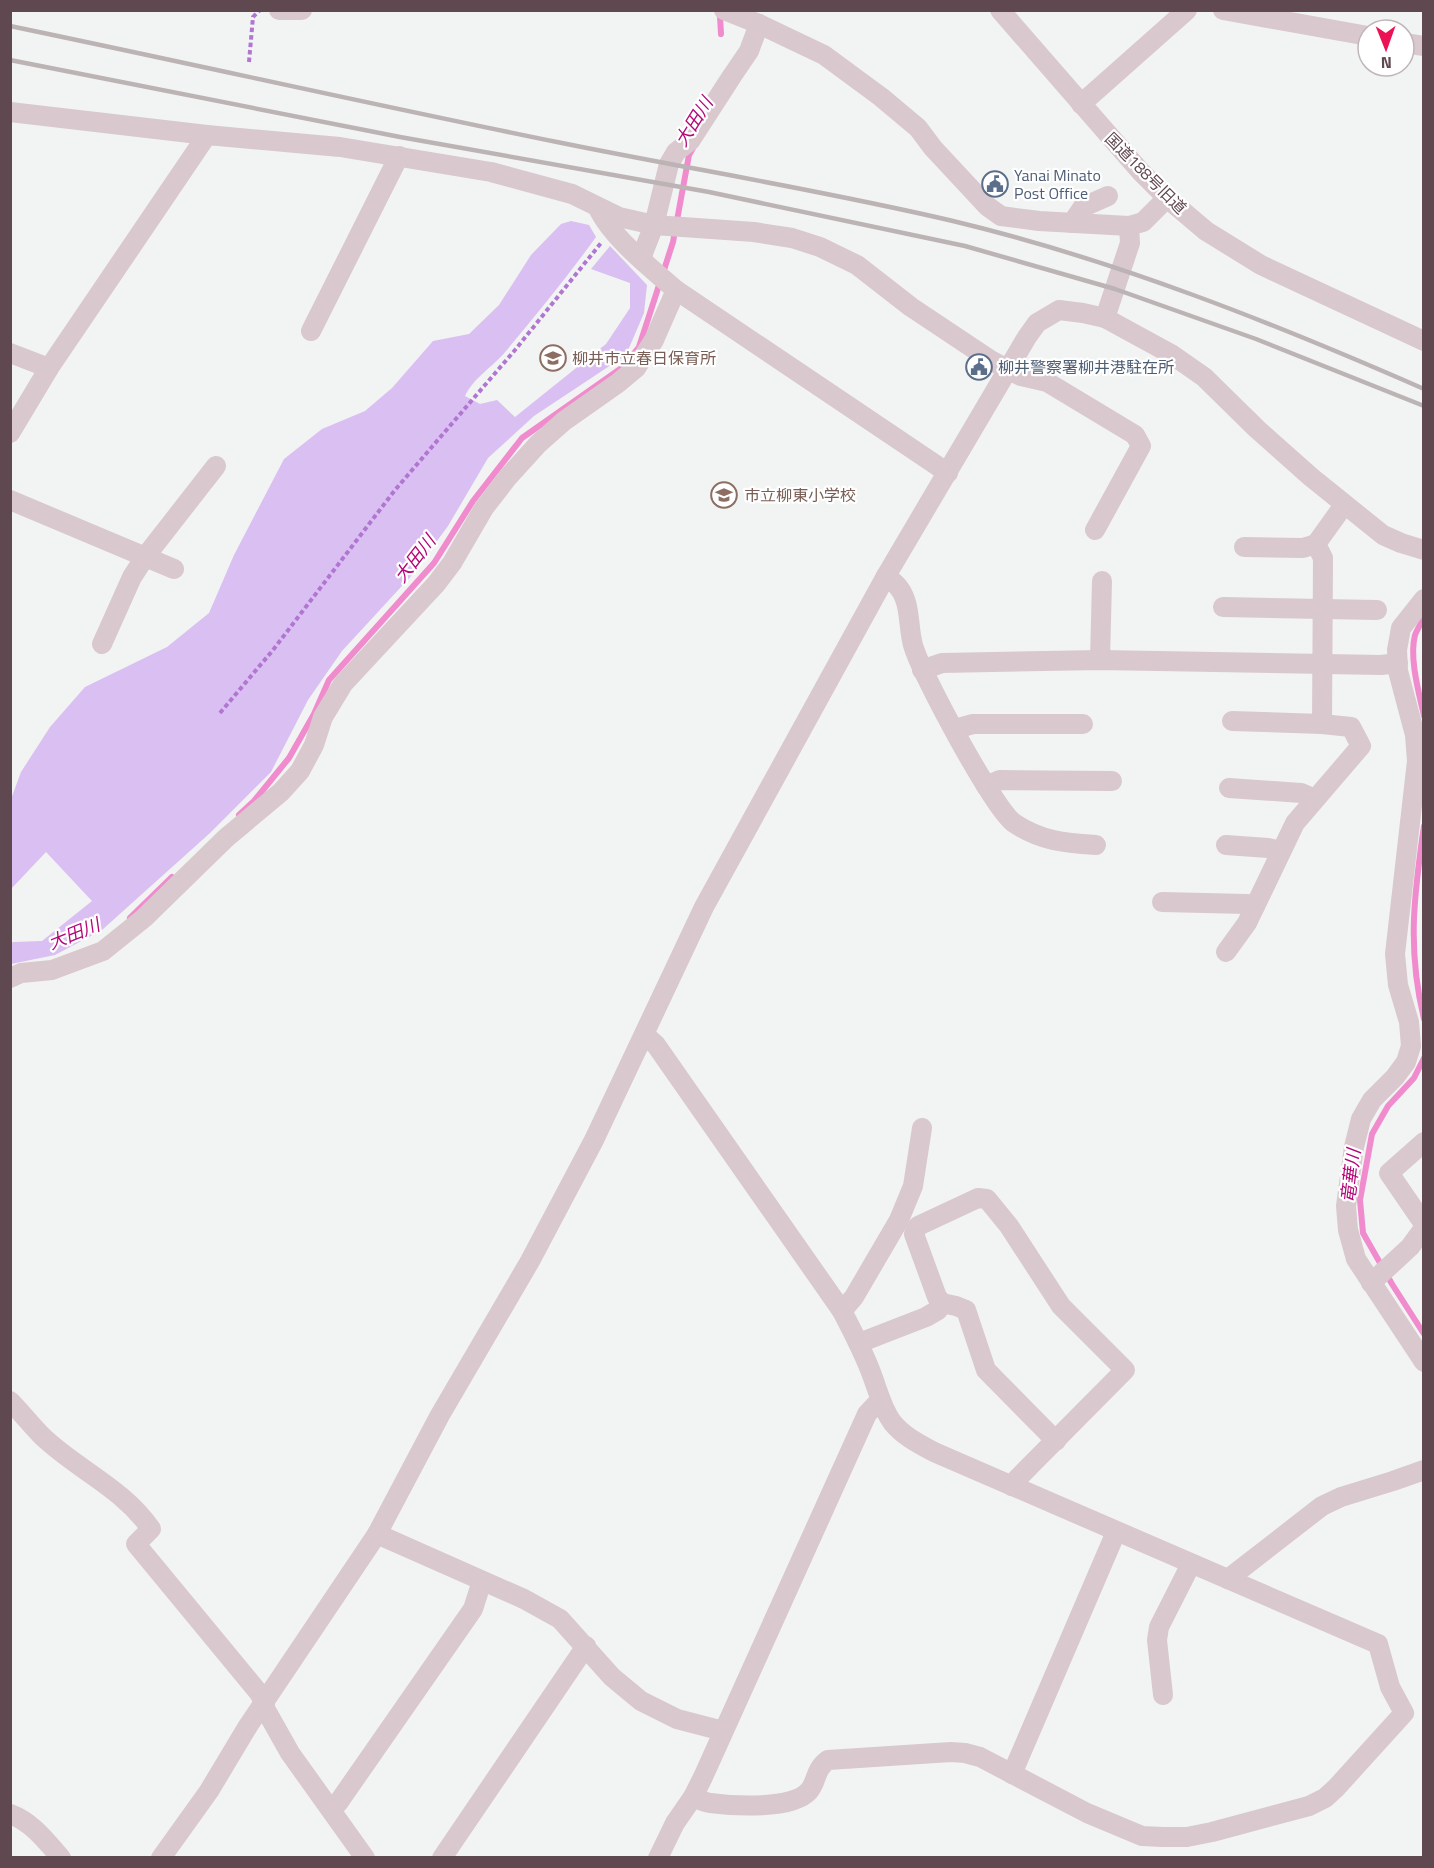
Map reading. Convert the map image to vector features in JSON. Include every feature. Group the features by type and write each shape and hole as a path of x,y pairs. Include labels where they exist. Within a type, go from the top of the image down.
{"street":[{"path":"279,10 302,10"},
{"path":"724,10 824,55 881,97 918,128 933,148 987,206 1001,216 1129,226 1143,222 1167,198"},
{"name":"国道188号旧道","path":"1000,10 1081,104 1167,198 1206,231 1261,265 1424,341"},
{"path":"1081,104 1187,10"},
{"path":"1223,10 1356,34"},
{"path":"10,978 21,973 52,970 79,962 103,951 144,918 226,838 281,792 300,771 314,745 323,717 343,684 436,584 452,563 484,508 508,477 538,444 564,421 636,368 654,340 660,277 643,253 654,225 669,164 676,152 690,141 749,51 759,24"},
{"path":"10,112 207,135 340,147 399,156 491,172 572,194 619,217 654,225 754,232 792,238 820,247 857,265 911,307 992,361 1021,376 1047,382 1135,435 1141,446 1095,530"},
{"path":"10,434 50,368 207,135"},
{"path":"311,331 399,156"},
{"path":"1072,223 1083,207 1108,196"},
{"path":"597,206 604,220 660,277 948,473"},
{"path":"1105,318 1130,243 1129,226"},
{"path":"160,1857 209,1791 377,1534 440,1415 535,1251 594,1140 704,907 886,576 1037,323 1059,310 1083,312 1105,318 1171,354 1204,377 1257,429 1344,505 1383,535 1424,550"},
{"path":"10,353 50,368"},
{"path":"102,644 132,577 216,466"},
{"path":"10,500 174,569"},
{"path":"1244,547 1303,548 1316,544 1344,505"},
{"path":"1316,544 1323,558 1322,724"},
{"path":"886,576 900,589 906,602 913,645 922,670 986,786 1011,821 1035,836 1059,843 1096,845"},
{"path":"1100,660 1102,581"},
{"path":"1424,599 1401,628 1396,650 1415,735 1416,752 1395,954 1398,985 1409,1022 1411,1046 1406,1062 1395,1077 1372,1100 1361,1119 1354,1147 1346,1206 1348,1230 1356,1259 1424,1362"},
{"path":"1223,607 1377,610"},
{"path":"922,670 942,663 1100,660 1381,665 1398,663"},
{"path":"1226,952 1247,923 1295,823 1361,746 1351,727 1232,721"},
{"path":"955,729 974,724 1083,724"},
{"path":"986,786 1000,780 1112,781"},
{"path":"1229,788 1301,793 1315,800"},
{"path":"1226,845 1280,851"},
{"path":"1162,902 1255,906"},
{"path":"645,1035 656,1045 842,1311 859,1343 880,1400 892,1422 907,1437 934,1452 1116,1532 1378,1644 1390,1687 1404,1713 1325,1798 1309,1806 1187,1837 1142,1836 1087,1813 980,1757 951,1752 828,1760 819,1767 809,1791 795,1800 757,1806 708,1803 693,1797"},
{"path":"842,1311 854,1297 899,1220 913,1186 922,1128"},
{"path":"1371,1283 1410,1247 1424,1226 1389,1173 1424,1142"},
{"path":"1012,1486 1017,1479 1056,1441 1125,1370 1061,1306 1009,1226 987,1199 978,1198 918,1226 914,1234 937,1297 942,1303 966,1310 986,1370 1056,1441"},
{"path":"859,1343 926,1317 938,1310 942,1303"},
{"path":"658,1857 675,1823 693,1797 867,1414 880,1400"},
{"path":"10,1401 42,1436 140,1513 151,1529 135,1544 259,1693 290,1753 365,1857"},
{"path":"1228,1579 1322,1506 1341,1497 1424,1470"},
{"path":"1012,1774 1116,1532"},
{"path":"377,1534 524,1599 560,1619 612,1677 641,1701 677,1719 723,1731"},
{"path":"1163,1695 1157,1640 1160,1627 1191,1564"},
{"path":"330,1808 338,1803 473,1609 482,1581"},
{"path":"442,1857 586,1646"},
{"path":"10,1814 22,1818 61,1857"}],"path":[{"path":"249,62 252,17 260,10"},
{"path":"220,713 273,650 395,490 515,350 612,229"}],"shaded area":[{"path":"571,221 589,225 596,237 501,357 473,383 465,396 480,404 497,400 515,417 606,344 630,308 630,283 591,269 610,246 647,285 644,313 626,355 534,416 488,458 448,526 412,575 342,651 308,700 271,772 210,833 102,930 55,955 11,964 11,944 13,942 42,941 92,901 46,852 11,889 11,799 21,772 50,727 85,687 167,647 209,613 234,555 284,459 322,429 365,411 392,388 433,341 469,334 499,305 531,255 561,224"}],"waterway":[{"name":"大田川","path":"720,16 721,34"},
{"name":"大田川","path":"239,815 254,801 289,758 314,714 329,680 434,563 473,501 522,438 623,367 639,347 673,242 689,155 693,148"},
{"name":"竜華川","path":"1424,618 1413,644 1415,676 1424,716"},
{"name":"竜華川","path":"1424,826 1417,875 1414,922 1415,969 1424,1019"},
{"name":"大田川","path":"130,918 172,877"},
{"name":"竜華川","path":"1424,1058 1414,1078 1388,1106 1372,1134 1360,1200 1363,1233 1424,1334"}],"railway":[{"path":"10,26 488,128 854,199 953,221 1073,254 1192,294 1424,389"},
{"path":"10,60 400,137 709,192 965,246 1115,289 1256,339 1424,406"}],"place":[{"name":"Yanai Minato Post Office","path":"995,184"},
{"name":"柳井市立春日保育所","path":"553,358"},
{"name":"柳井警察署柳井港駐在所","path":"979,367"},
{"name":"市立柳東小学校","path":"724,495"}]}
